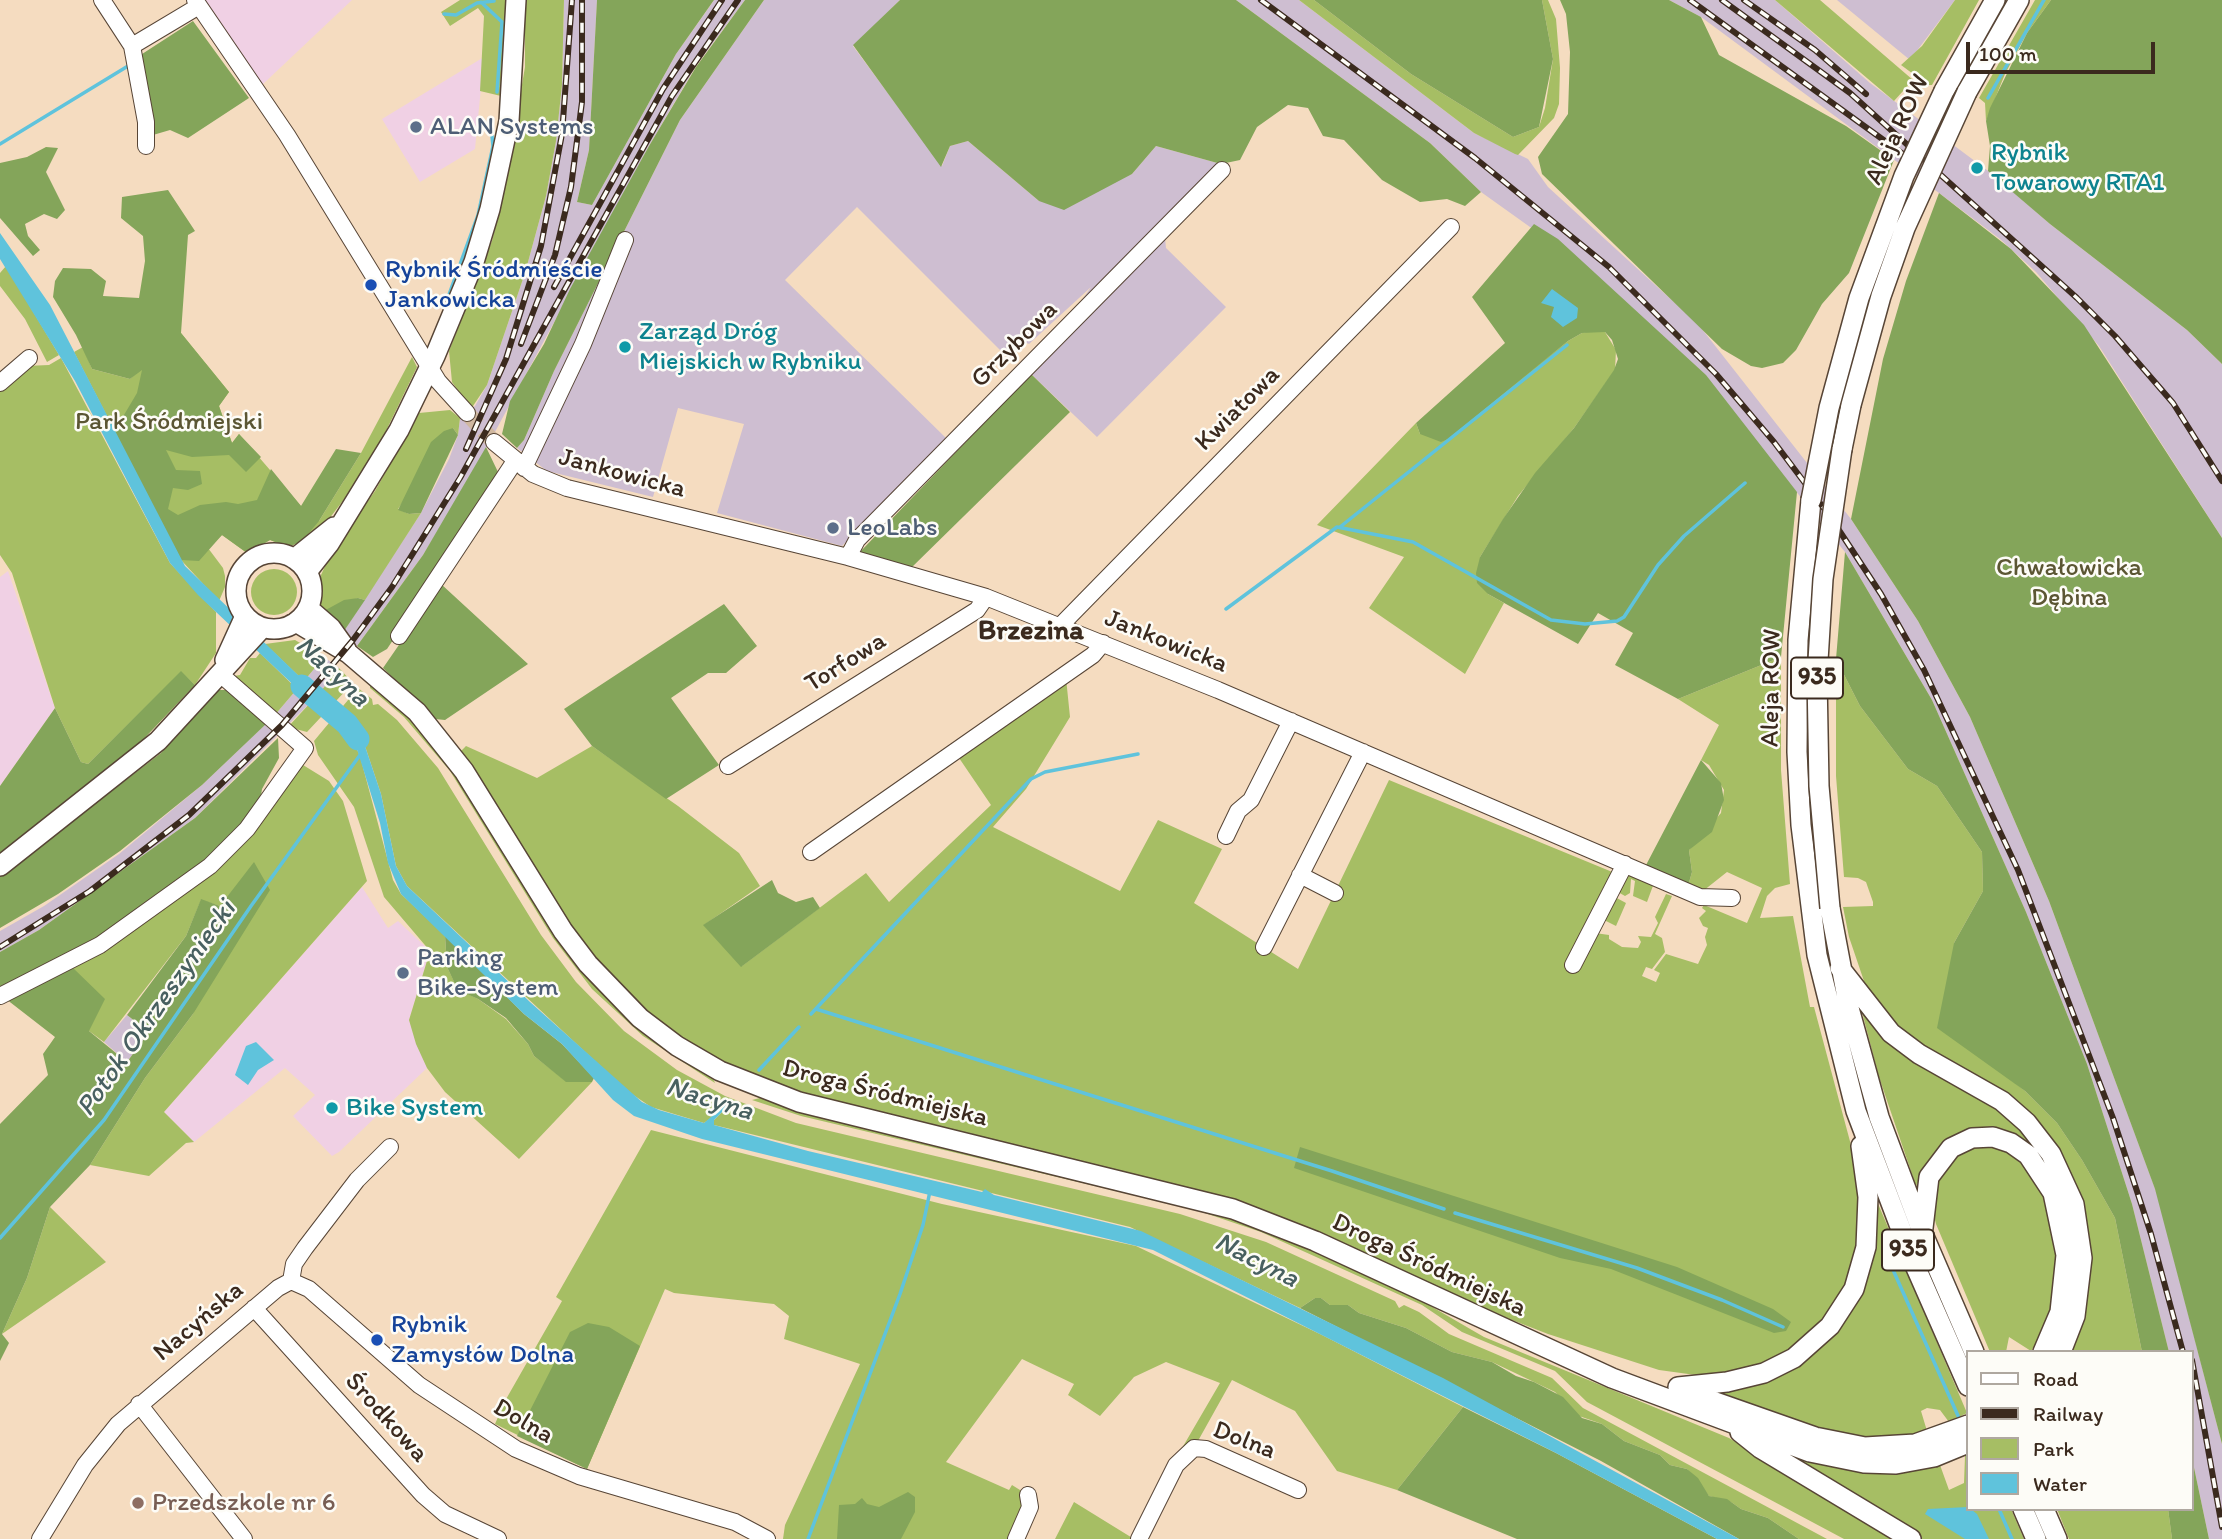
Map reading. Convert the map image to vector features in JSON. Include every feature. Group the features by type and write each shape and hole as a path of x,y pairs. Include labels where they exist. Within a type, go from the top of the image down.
{"main road":[{"path":"300,566 329,544 390,447 430,367 471,270 495,192 511,108 516,0"},
{"name":"Aleja ROW","path":"1966,1381 1913,1261 1856,1111 1828,1010 1810,913 1799,797 1796,710 1800,614 1811,500 1829,408 1859,298 1895,197 1944,91 1995,0"},
{"name":"Aleja ROW","path":"1973,1350 1923,1234 1871,1091 1840,968 1822,831 1817,717 1819,634 1830,511 1856,386 1881,296 1923,185 1967,92 2018,0"},
{"path":"279,554 300,566 312,590 302,615 276,629 262,628 245,616 236,592 245,567 264,555 279,554"},
{"name":"Droga Śródmiejska","path":"302,615 401,696 447,747 563,931 598,977 640,1018 702,1061 753,1087 799,1102 1176,1192 1233,1209 1294,1232 1474,1317 1570,1357 1612,1378 1837,1459 1880,1464 1930,1449"},
{"path":"0,866 152,746 193,705 234,651 245,616"},
{"path":"234,651 262,628"},
{"path":"1840,968 1891,1033 1919,1054 2002,1101 2027,1123 2051,1154 2074,1205 2082,1258 2075,1316 2062,1350"},
{"path":"1674,1388 1747,1378 1779,1367 1813,1344 1843,1309 1861,1269 1868,1223 1856,1111"},
{"path":"1923,1234 1929,1177 1951,1148 1972,1138 1993,1137 2011,1143 2028,1155 2053,1193 2066,1255 2060,1312 2044,1350"},
{"name":"Droga Śródmiejska","path":"1570,1357 1616,1367 1840,1443 1880,1448 1930,1449"},
{"path":"1724,1420 1760,1448 1911,1539"},
{"path":"1930,1449 1966,1426"},
{"path":"1930,1449 1966,1443"},
{"path":"2024,1511 2036,1539"},
{"path":"2045,1511 2057,1539"}],"street":[{"path":"103,0 132,46 146,122 146,146"},
{"path":"132,46 197,3 281,125 444,389 467,413"},
{"name":"Grzybowa","path":"848,557 857,540 1222,170"},
{"name":"Kwiatowa","path":"1060,626 1451,227"},
{"name":"Jankowicka","path":"519,465 577,356 625,240"},
{"path":"0,383 29,358"},
{"name":"Jankowicka","path":"494,442 519,465 567,488 848,557 986,597 1291,721 1700,897 1732,898"},
{"path":"399,636 519,465"},
{"name":"Torfowa","path":"728,766 977,610 986,597"},
{"path":"811,852 1093,655 1103,643"},
{"path":"0,996 100,945 210,866 247,829 305,748 221,671"},
{"path":"1226,836 1238,811 1251,800 1291,721"},
{"path":"1264,947 1363,752"},
{"path":"1573,965 1625,864"},
{"path":"1300,875 1335,892"},
{"path":"291,1281 294,1264 305,1248 357,1180 390,1147"},
{"name":"Nacyńska","path":"40,1539 85,1465 118,1424 254,1308 291,1281"},
{"name":"Dolna","path":"291,1281 309,1289 419,1385 516,1449 579,1476 735,1522 767,1539"},
{"name":"Środkowa","path":"254,1308 423,1495 445,1514 499,1539"},
{"path":"139,1404 244,1539"},
{"name":"Dolna","path":"1139,1539 1177,1465 1194,1448 1206,1448 1298,1490"},
{"path":"1016,1539 1030,1507 1028,1494"}],"shaded area":[{"path":"202,0 352,0 262,85"},
{"path":"564,0 597,0 589,150 577,202 592,205 676,54 714,0 745,0 696,66 649,146 468,482 423,555 357,646 342,634 421,513 449,459 458,435 460,418 475,406 487,385 525,273 546,196 556,141 562,85"},
{"path":"764,0 900,0 853,46 942,166 950,146 968,141 1039,201 1132,174 1156,146 1221,164 1167,219 1163,217 1166,248 1226,307 1097,437 1031,374 1091,287 1029,344 1022,341 1016,347 1017,355 1011,361 857,207 785,280 947,439 842,546 717,513 744,424 678,408 653,497 547,471 517,448 524,440 554,371 680,120"},
{"path":"1236,0 1299,0 1474,133 1528,159 1548,187 1698,324 1851,519 1918,621 1970,717 2049,901 2157,1194 2222,1444 2222,1539 2209,1539 2194,1468 2194,1350 2168,1350 2132,1204 2087,1064 2026,912 1932,700 1845,552 1698,370 1579,262 1481,192 1430,143"},
{"path":"1669,0 1775,0 1870,83 1995,176 2050,224 2187,330 2222,364 2222,538 2099,346 2036,272 2000,239 1939,193 1701,17"},
{"path":"1837,0 1955,0 1910,60"},
{"path":"484,57 475,149 420,182 382,119"},
{"path":"8,571 55,708 0,786 0,577"},
{"path":"324,657 339,668 318,695 304,681"},
{"path":"297,689 311,702 195,818 39,930 0,952 0,931 44,906 119,854 202,785 274,716"},
{"path":"362,887 388,928 398,921 430,951 409,1020 427,1068 332,1156 293,1116 315,1095 285,1068 194,1142 164,1112"},
{"path":"127,1015 149,1032 127,1062 104,1042"}],"green space":[{"path":"460,0 507,0 501,96 480,91 484,16 478,8 450,26 441,12"},
{"path":"525,0 564,0 562,85 556,141 546,196 525,273 487,385 471,409 452,382 449,351 492,241 503,196 525,67"},
{"path":"597,0 714,0 676,54 592,205 577,202 589,150"},
{"path":"745,0 764,0 680,120 554,371 524,440 517,448 502,434 510,401 544,344 570,289 649,146 696,67"},
{"path":"900,0 1236,0 1430,143 1481,192 1465,206 1447,199 1420,202 1382,180 1344,140 1323,136 1308,108 1288,105 1257,127 1240,160 1221,164 1156,146 1132,174 1064,210 1039,201 968,141 950,146 941,167 853,45"},
{"path":"1299,0 1314,0 1411,74 1513,137 1539,127 1545,108 1553,59 1542,0 1548,0 1556,19 1560,68 1559,104 1554,118 1518,155 1515,154 1474,133"},
{"path":"1314,0 1542,0 1553,59 1539,127 1513,137 1411,74"},
{"path":"1560,0 1669,0 1701,17 1719,55 1846,126 1894,160 1849,273 1822,304 1796,350 1783,363 1762,368 1751,366 1722,349 1542,174 1538,157 1568,114 1570,52 1566,14"},
{"path":"1775,0 1820,0 1913,80 1894,101"},
{"path":"1955,0 1979,0 1932,85 1928,85 1901,65 1922,46"},
{"path":"2035,0 2051,0 2027,33 2005,74 1986,121 1985,103 1979,98"},
{"path":"2051,0 2222,0 2222,364 2187,330 2050,224 1988,171 1990,146 1986,121 1990,108 2027,33"},
{"path":"193,21 249,98 188,138 170,130 153,135 139,56"},
{"path":"46,147 58,148 46,172 65,210 57,219 44,214 25,224 28,236 40,250 33,256 0,218 0,163 27,157"},
{"path":"168,190 195,231 188,235 181,333 229,392 219,406 232,443 239,434 261,457 246,472 229,455 192,457 166,450 176,470 200,471 202,484 188,490 173,488 168,509 178,515 200,505 226,502 238,504 257,500 271,469 301,506 336,449 361,453 319,521 303,540 289,547 270,540 247,553 222,535 199,561 181,560 109,424 121,420 137,393 142,370 130,379 92,369 76,335 53,297 55,281 63,268 91,269 106,281 103,296 139,298 145,261 143,236 121,218 122,197"},
{"name":"Chwałowicka Dębina","path":"1939,193 2011,249 2084,325 2222,538 2222,1444 2155,1189 2049,901 1970,717 1918,621 1851,519 1883,359 1906,281"},
{"path":"1534,224 1558,239 1706,375 1797,492 1781,657 1678,699 1615,665 1633,633 1598,613 1578,644 1488,594 1477,583 1476,573 1480,557 1503,519 1535,473 1574,428 1614,370 1618,359 1612,340 1605,332 1582,333 1568,341 1448,439 1441,442 1420,434 1416,423 1505,343 1472,297"},
{"path":"6,266 59,355 47,362 25,319 0,286 0,273"},
{"path":"1596,330 1605,332 1616,350 1615,370 1574,428 1518,496 1480,557 1488,594 1504,603 1465,674 1369,608 1404,557 1317,525 1416,423 1420,434 1512,385 1568,341 1582,333"},
{"name":"Park Śródmiejski","path":"181,333 229,392 219,406 232,443 239,434 301,506 319,521 361,453 412,357 417,367 368,468 319,532 289,547 270,540 247,553 222,535 208,548 223,568 225,576 225,587 219,601 181,560 74,352 83,347 92,369 130,379"},
{"path":"61,358 170,563 216,612 216,653 195,685 181,672 88,764 81,762 55,708 12,573 0,555 0,389 26,366 49,365"},
{"path":"1031,374 1070,412 910,569 860,552"},
{"path":"450,410 460,418 458,435 453,428 398,509 409,514 421,513 365,600 358,598 322,612 316,600 321,575 332,551 375,491 419,413"},
{"path":"453,428 458,435 421,513 409,514 398,510 431,442 444,431"},
{"path":"486,447 498,472 459,541 387,649 373,657 357,646 423,555"},
{"path":"1845,552 1932,700 2026,912 2087,1064 2132,1204 2168,1350 2142,1350 2115,1218 2057,1123 2025,1091 1937,1028 1954,943 1983,891 1982,852 1937,786 1908,769 1860,706 1836,659"},
{"path":"274,569 290,576 297,592 290,608 274,615 258,608 251,592 258,576"},
{"path":"441,584 528,664 445,720 435,719 383,668"},
{"path":"344,600 365,600 342,634 322,612"},
{"path":"724,604 757,646 726,673 708,673 671,698 719,765 666,799 592,746 564,709"},
{"path":"295,640 324,657 304,681 265,644"},
{"path":"260,653 297,689 274,716 234,676 240,675 250,658 256,658"},
{"path":"1781,657 1781,770 1790,884 1775,888 1767,896 1760,918 1793,916 1810,1007 1814,1007 1855,1160 1862,1227 1846,1291 1812,1337 1764,1366 1703,1376 1659,1370 1548,1334 1435,1290 1317,1235 837,1105 753,1079 660,1025 586,951 460,752 466,746 537,778 592,746 678,806 739,853 760,886 704,925 742,966 866,873 889,902 991,805 957,755 1066,678 1070,717 1026,789 993,827 1120,891 1158,820 1222,849 1194,903 1298,969 1389,780 1622,876 1626,871 1654,883 1647,902 1633,896 1635,881 1631,879 1630,893 1625,896 1616,891 1613,896 1626,903 1616,926 1602,919 1595,933 1609,935 1609,939 1622,947 1638,948 1641,942 1638,936 1651,937 1658,923 1655,917 1666,894 1672,896 1655,934 1662,938 1665,952 1652,969 1646,967 1642,976 1656,982 1660,973 1654,970 1666,954 1698,964 1707,945 1705,937 1708,928 1703,926 1699,918 1706,911 1702,908 1704,905 1747,923 1762,888 1727,872 1703,891 1688,886 1692,872 1689,850 1721,813 1724,790 1709,765 1701,760 1719,725 1678,699"},
{"path":"1836,659 1860,706 1908,769 1937,786 1982,852 1983,891 1954,943 2000,1071 2057,1123 2115,1218 2142,1350 2070,1350 2057,1150 1890,1022 1866,987 1849,937 1843,907 1873,906 1873,902 1866,882 1858,878 1844,877 1836,776"},
{"path":"339,668 352,682 350,686 307,732 288,727 311,702 320,710 327,703 318,695"},
{"path":"181,671 195,685 137,746 0,853 0,786 55,708 81,762 88,764"},
{"path":"370,682 398,704 444,754 586,975 624,1014 712,1076 715,1083 643,1036 592,989 553,938 450,771 404,717 370,688"},
{"path":"358,688 372,699 373,705 378,704 397,720 438,768 541,935 576,982 624,1031 677,1070 725,1096 796,1123 1180,1214 1266,1242 1395,1301 1399,1308 1404,1305 1419,1312 1449,1334 1552,1378 1583,1408 1827,1539 1799,1539 1768,1518 1709,1496 1687,1469 1670,1465 1660,1455 1624,1441 1602,1424 1579,1416 1555,1392 1492,1362 1452,1352 1406,1328 1359,1313 1348,1305 1330,1305 1321,1298 1315,1298 1300,1308 1130,1227 714,1125 714,1120 727,1107 704,1123 651,1107 626,1090 407,886 396,866 381,794 364,743 355,726 342,713 336,721 352,739 360,756 393,880 401,894 445,935 447,967 458,989 478,999 506,1019 528,1044 534,1056 566,1081 592,1082 519,1159 445,1092 427,1068 416,1044 409,1020 430,951 384,897 354,807 318,755 314,741"},
{"path":"218,690 231,690 266,724 202,785 120,851 58,894 0,928 0,877 161,753"},
{"path":"278,738 279,758 262,789 260,803 221,849 83,950 0,990 0,952 39,930 195,818"},
{"path":"1701,760 1721,783 1724,800 1712,832 1689,850 1692,872 1688,886 1645,867"},
{"path":"297,765 303,765 329,781 343,801 367,881 164,1112 194,1142 186,1143 149,1176 90,1165 145,1078 193,1014 220,906 201,900 186,936 104,1042 89,1031 71,966"},
{"path":"254,862 270,890 193,1014 145,1078 90,1165 50,1207 27,1278 2,1334 9,1343 0,1361 0,1124 48,1075 43,1054 55,1037 6,999 71,966 105,999 89,1031 127,1062 149,1032 127,1015 186,936 201,899 220,906"},
{"path":"772,880 778,893 796,902 813,897 820,908 741,967 703,925"},
{"path":"445,935 524,1014 562,1044 594,1078 592,1082 566,1082 534,1056 528,1044 506,1018 478,999 458,990 447,967"},
{"path":"1862,1012 2015,1122 2048,1162 2072,1275 2025,1142 1940,1147 1916,1186 1879,1077"},
{"path":"760,1098 793,1109 1175,1200 1280,1234 1415,1297 1484,1337 1729,1438 1900,1539 1844,1539 1587,1402 1555,1371 1462,1332 1422,1305 1261,1232 1196,1210 801,1116 752,1100"},
{"path":"651,1130 942,1204 1136,1246 1322,1335 1463,1407 1397,1490 1337,1471 1295,1411 1232,1380 1170,1491 1171,1467 1220,1383 1166,1362 1134,1377 1100,1416 1068,1395 1074,1384 1022,1359 946,1462 1009,1490 1012,1485 1028,1495 1015,1539 783,1539 785,1525 860,1364 784,1339 789,1316 774,1304 674,1293 665,1289 587,1469 495,1424 505,1401 562,1301 556,1297"},
{"path":"1980,1145 2007,1149 2033,1171 2056,1226 2057,1293 2036,1350 2029,1350 2009,1337 2006,1350 1989,1350 1933,1212 1935,1183 1953,1155"},
{"path":"1300,1147 1677,1267 1773,1309 1791,1322 1786,1331 1774,1333 1611,1269 1560,1258 1294,1168"},
{"path":"1876,1199 1966,1414 1949,1422 1940,1410 1927,1408 1921,1411 1927,1431 1890,1441 1817,1431 1710,1390 1824,1343"},
{"path":"50,1207 106,1262 2,1334 27,1278"},
{"path":"1315,1298 1321,1298 1330,1305 1348,1305 1359,1313 1406,1328 1452,1352 1492,1362 1516,1376 1534,1382 1563,1397 1582,1418 1602,1424 1624,1441 1660,1455 1670,1465 1687,1469 1698,1478 1709,1496 1727,1499 1741,1509 1768,1518 1799,1539 1739,1539 1601,1461 1300,1308"},
{"path":"588,1323 609,1327 640,1346 587,1469 517,1436 570,1332"},
{"path":"1463,1407 1717,1539 1517,1539 1397,1490"},
{"path":"1766,1443 1940,1465 1949,1490 1964,1483 1966,1456 1966,1511 2012,1511 2024,1539 1922,1539"},
{"path":"2194,1468 2209,1539 2172,1539 2168,1511 2194,1511"},
{"path":"908,1492 915,1497 915,1512 901,1539 837,1539 839,1505 855,1504 862,1498 867,1504 879,1507"},
{"path":"1074,1502 1134,1539 1055,1539"},
{"path":"2058,1511 2168,1511 2172,1539 2069,1539"}],"water":[{"path":"0,233 50,305 185,566 327,703 320,710 198,595 170,563 75,381 0,259"},
{"path":"1552,289 1578,308 1577,318 1563,327 1551,317 1554,307 1541,303"},
{"path":"342,713 364,743 381,794 396,866 407,886 530,1002 642,1102 659,1110 704,1123 725,1105 728,1106 714,1120 714,1125 808,1151 982,1192 985,1189 994,1195 1141,1231 1443,1378 1739,1539 1717,1539 1556,1453 1153,1250 702,1139 634,1116 613,1100 562,1044 524,1014 401,894 388,863 380,823 356,746 335,721"},
{"path":"256,1042 274,1060 258,1070 248,1085 235,1075 246,1046"},
{"path":"1966,1507 1966,1511 1977,1514 1989,1539 1965,1539 1925,1514 1928,1509"}],"waterway":[{"path":"1988,98 2044,0"},
{"path":"444,14 456,15 477,3 494,1"},
{"path":"481,2 502,22 497,92"},
{"path":"0,144 128,66"},
{"path":"447,300 478,215 493,146 491,126"},
{"path":"1340,527 1567,345"},
{"path":"1226,609 1337,527 1413,542 1551,620 1585,624 1617,621 1624,617 1658,565 1684,536 1745,483"},
{"name":"Nacyna","path":"302,686 347,724 358,739"},
{"path":"811,1014 1031,779 1045,772 1138,754"},
{"name":"Potok Okrzeszyniecki","path":"0,1238 104,1120 251,906 360,755"},
{"path":"816,1009 1332,1171 1444,1209"},
{"path":"759,1070 799,1027"},
{"path":"808,1539 900,1294 923,1225 930,1191"},
{"path":"1455,1213 1637,1268 1722,1300 1783,1327"},
{"path":"1890,1263 1959,1418"},
{"path":"2000,1511 2012,1539"}],"tunnel":[{"path":"467,413 494,442"}],"railway":[{"path":"466,449 506,359 541,246 562,134 572,0"},
{"path":"521,344 555,255 571,187 582,102 582,0"},
{"path":"554,287 663,89 722,0"},
{"path":"0,947 90,891 189,815 282,725 353,640 392,587 460,478 672,96 738,0"},
{"path":"1261,0 1475,158 1609,267 1716,374 1774,442 1829,515 1881,594 1924,670 2018,870 2113,1118 2151,1234 2182,1350"},
{"path":"1690,0 1914,162"},
{"path":"1722,0 1850,93 2077,298 2115,336 2173,403 2222,481"},
{"path":"1744,0 1815,50 1866,94"},
{"path":"2194,1371 2222,1527"}],"place":[{"name":"ALAN Systems","path":"416,127"},
{"name":"Rybnik Towarowy RTA1","path":"1977,168"},
{"name":"Rybnik Śródmieście Jankowicka","path":"371,285"},
{"name":"Zarząd Dróg Miejskich w Rybniku","path":"625,347"},
{"name":"LeoLabs","path":"833,528"},
{"name":"Parking Bike-System","path":"403,973"},
{"name":"Bike System","path":"332,1108"},
{"name":"Rybnik Zamysłów Dolna","path":"377,1340"},
{"name":"Przedszkole nr 6","path":"138,1503"}],"district":[{"name":"Brzezina","path":"1031,632"}]}
